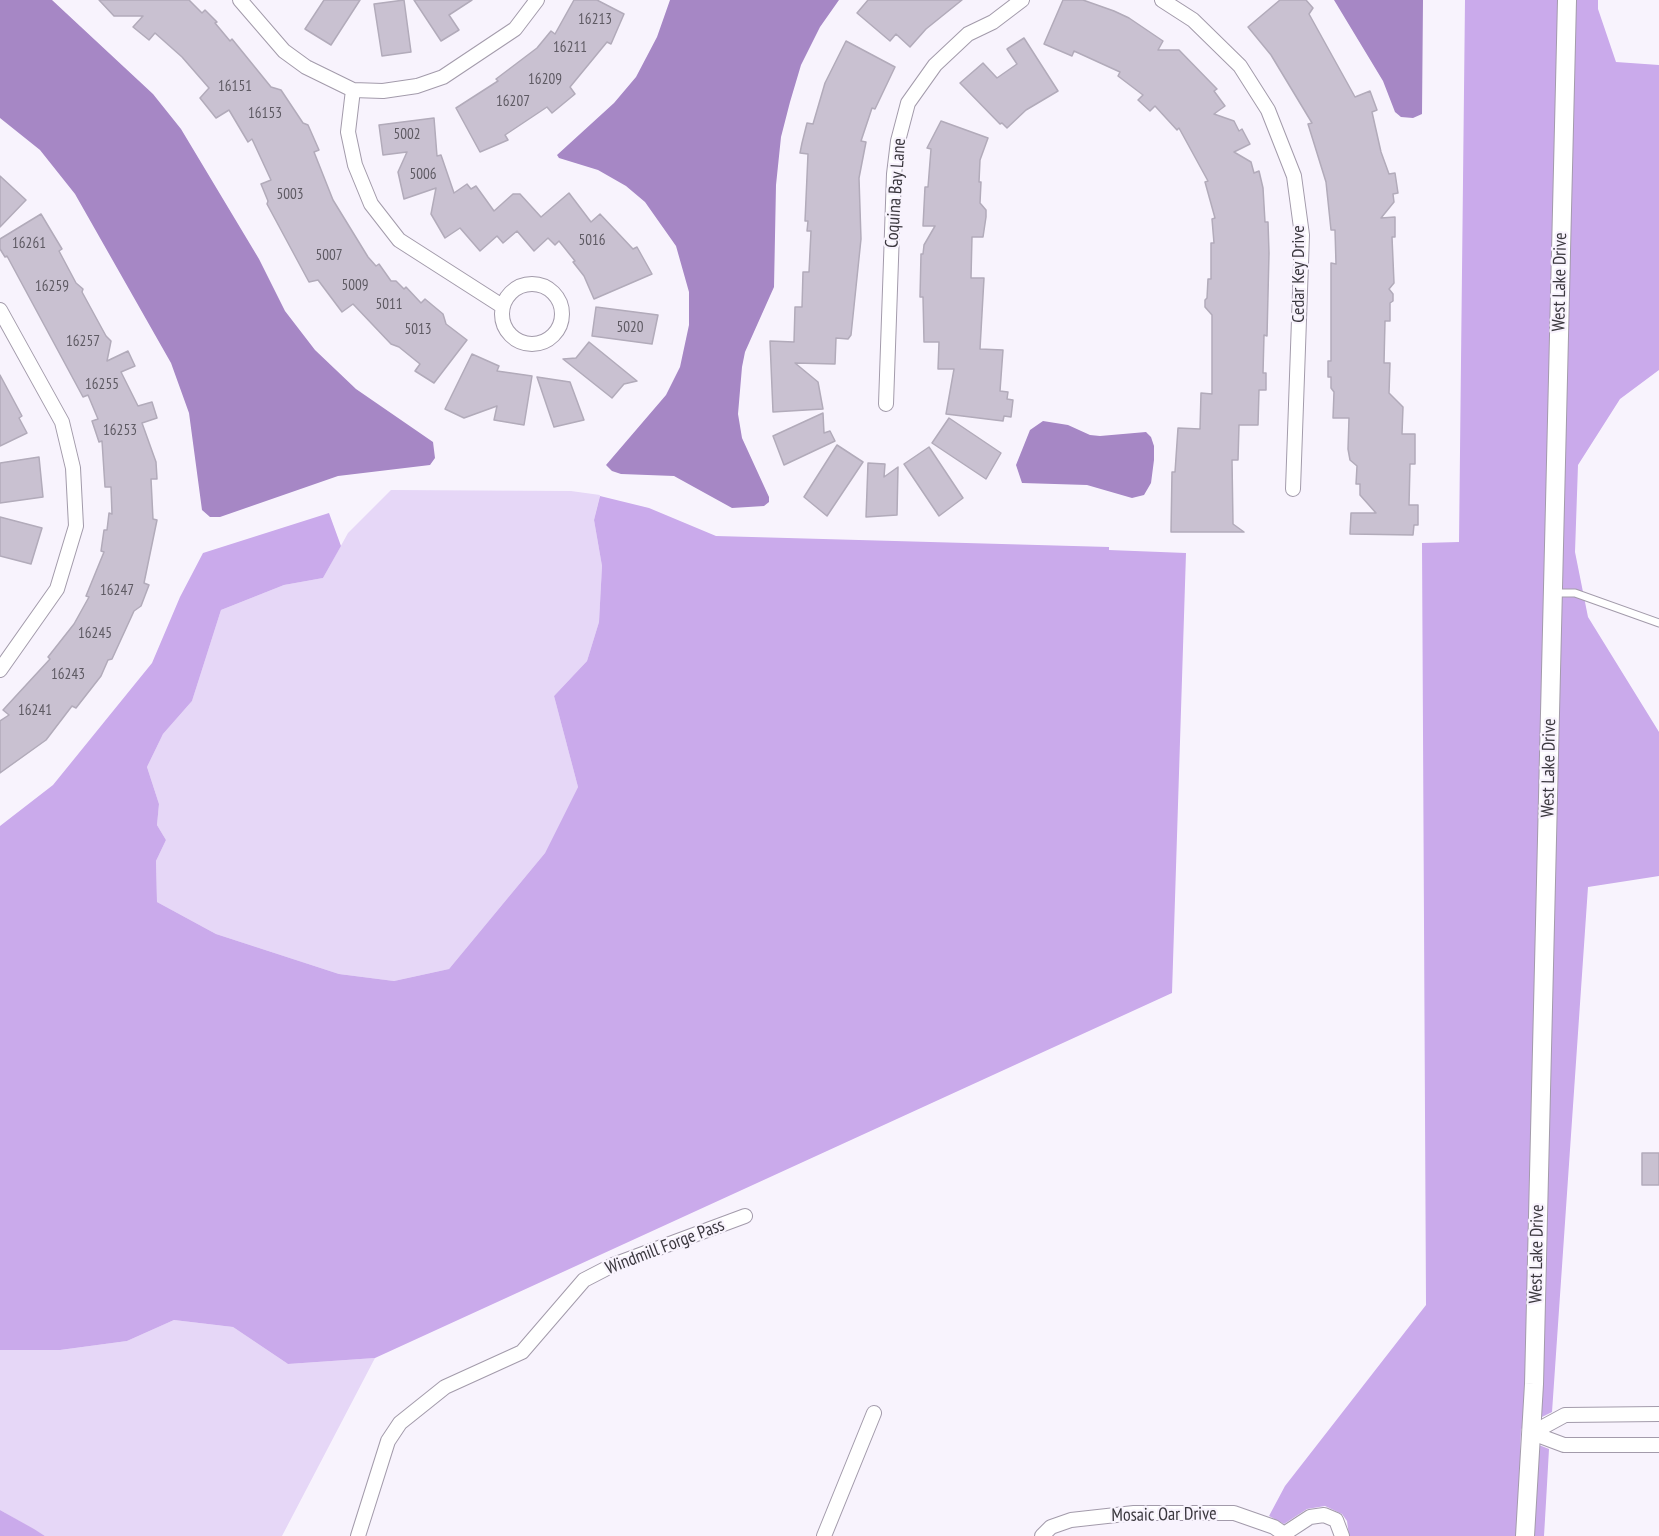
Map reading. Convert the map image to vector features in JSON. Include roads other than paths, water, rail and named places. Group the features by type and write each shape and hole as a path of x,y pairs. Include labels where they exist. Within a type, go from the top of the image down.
{"street":[{"path":"240,0 284,51 332,81 353,90 383,91 417,86 443,77 515,29 537,0"},
{"name":"Coquina Bay Lane","path":"886,404 894,174 898,141 908,103 934,65 968,34 993,22 1022,0"},
{"name":"Cedar Key Drive","path":"1162,0 1192,20 1240,66 1268,110 1294,176 1302,235 1293,489"},
{"name":"West Lake Drive","path":"1525,1536 1532,1433 1567,0"},
{"path":"353,90 348,132 355,165 371,204 399,240 502,306"},
{"path":"534,283 553,291 559,300 562,321 551,338 533,344 524,343 508,333 503,325 502,306 514,289 534,283"},
{"path":"0,310 62,422 74,468 76,526 57,589 0,670"},
{"name":"Windmill Forge Pass","path":"358,1536 388,1442 400,1423 445,1387 522,1352 584,1280 613,1265 745,1216"},
{"path":"824,1536 874,1413"},
{"path":"1532,1433 1565,1415 1659,1414"},
{"path":"1532,1433 1564,1445 1659,1445"},
{"name":"Mosaic Oar Drive","path":"1042,1536 1051,1527 1071,1520 1134,1513 1234,1513 1274,1527 1286,1535"},
{"path":"1286,1535 1310,1517 1324,1515 1336,1521 1342,1536"}],"lane":[{"path":"1553,593 1575,594 1659,623"}]}
